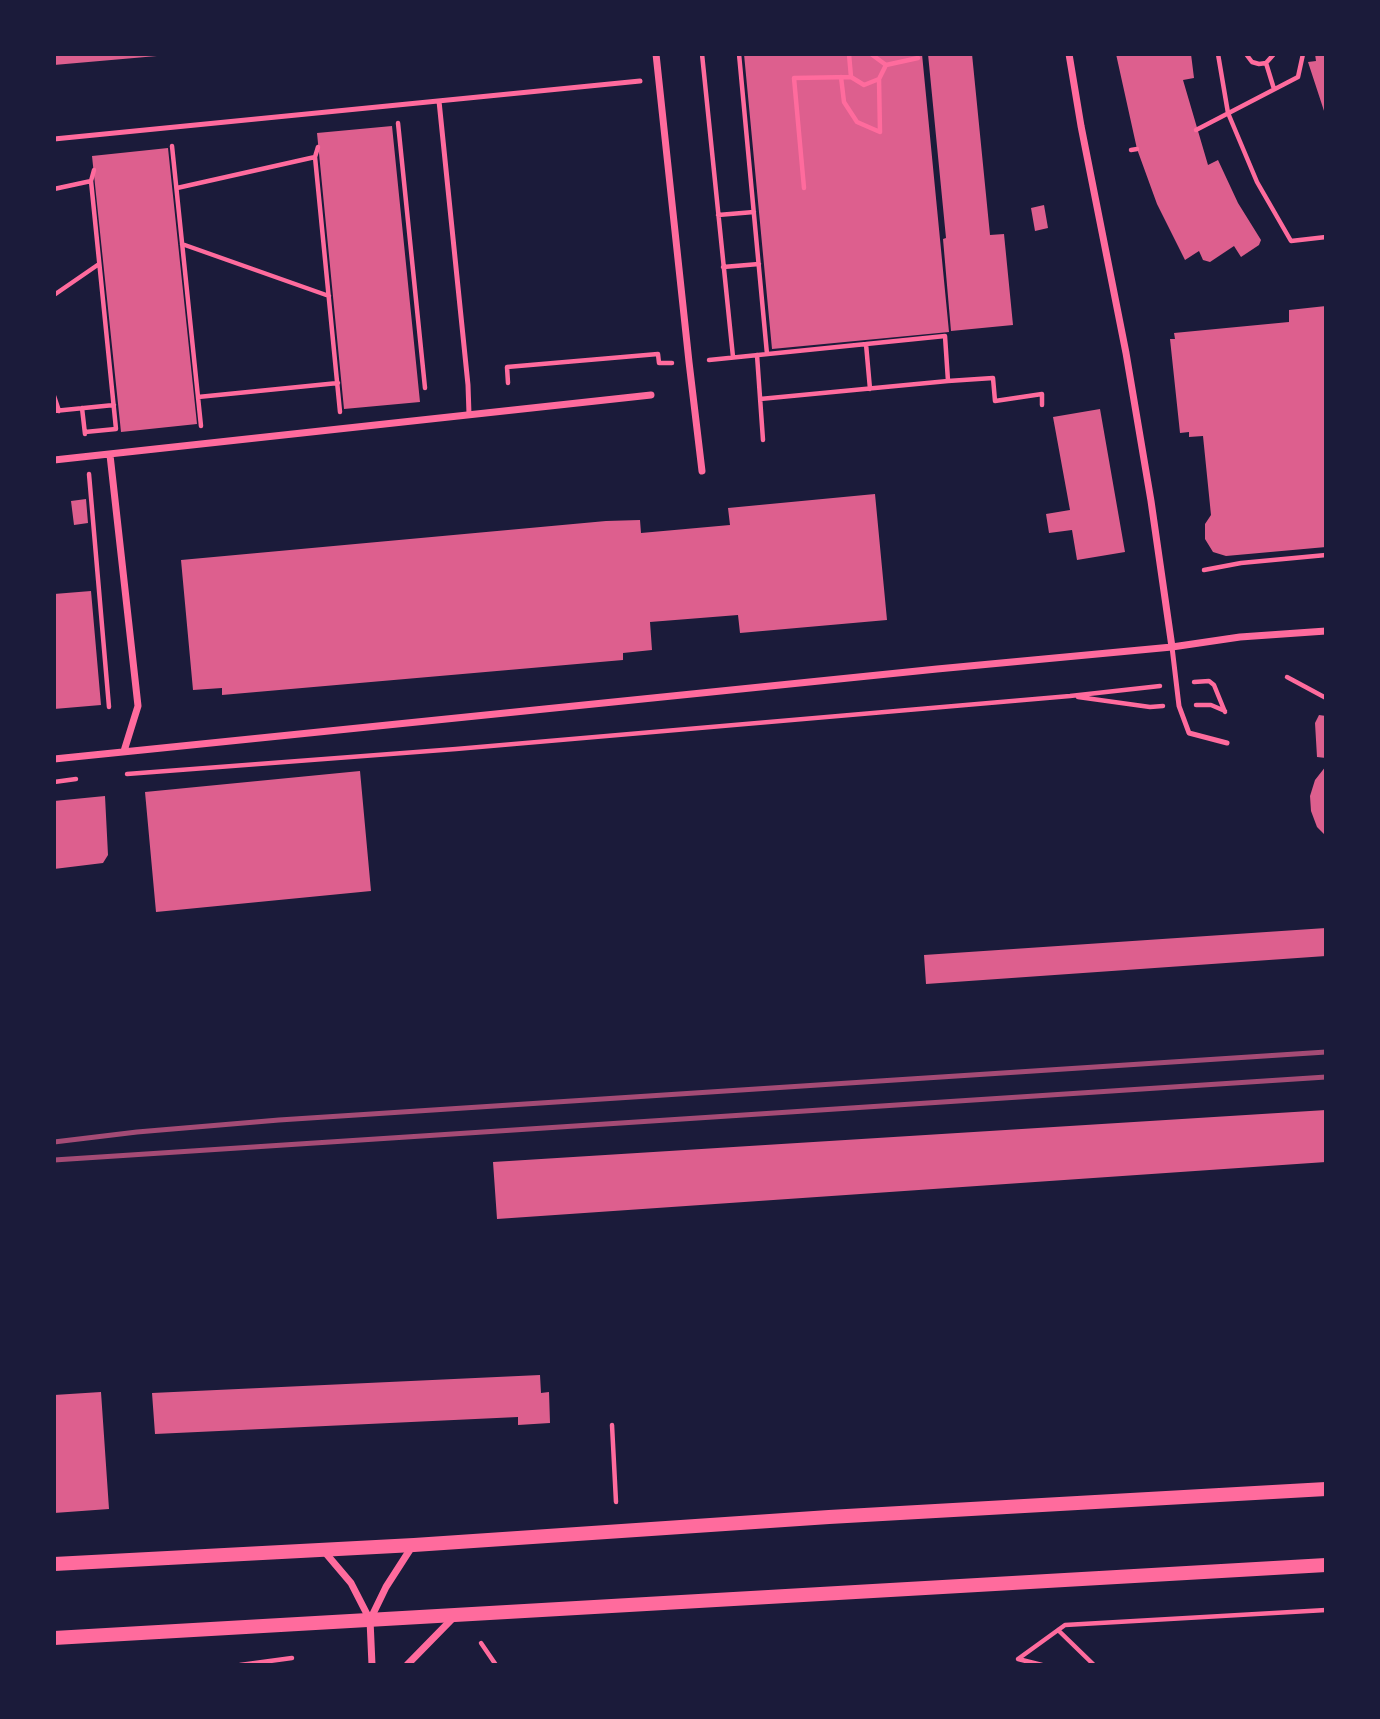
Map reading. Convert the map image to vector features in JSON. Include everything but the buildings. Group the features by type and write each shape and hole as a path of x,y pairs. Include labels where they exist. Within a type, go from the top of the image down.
{"main road":[{"path":"54,1564 414,1545 829,1517 1326,1489"},
{"path":"54,1639 1326,1565"}],"street":[{"path":"656,54 702,471"},
{"path":"1069,54 1126,354 1151,501 1171,647"},
{"path":"54,460 651,395"},
{"path":"110,455 138,706 124,751"},
{"path":"54,758 1326,631"},
{"path":"370,1620 386,1587 414,1545"},
{"path":"322,1549 351,1583 370,1620 372,1665"},
{"path":"407,1665 456,1615"}],"lane":[{"path":"54,139 640,81"},
{"path":"439,101 469,414"},
{"path":"1171,647 1179,706 1189,733 1227,743"}],"path":[{"path":"702,54 733,358"},
{"path":"739,54 767,354"},
{"path":"849,54 851,77"},
{"path":"871,54 886,65 918,58"},
{"path":"1219,54 1228,113 1257,182 1291,241 1326,237"},
{"path":"1246,54 1252,62 1266,63"},
{"path":"1266,63 1274,54"},
{"path":"1196,130 1298,77 1303,54"},
{"path":"1266,63 1274,89"},
{"path":"841,77 844,102 857,122 880,132 879,79 886,65"},
{"path":"804,188 794,78 851,77 864,85 879,79"},
{"path":"396,105 425,388"},
{"path":"171,128 202,444"},
{"path":"318,147 315,157 342,428"},
{"path":"177,188 315,157"},
{"path":"85,432 116,429 91,181 94,170"},
{"path":"54,189 91,181"},
{"path":"718,215 754,212"},
{"path":"182,244 329,296"},
{"path":"54,295 99,264"},
{"path":"723,267 759,264"},
{"path":"508,383 507,368 658,354 659,363 688,362 945,336 948,381"},
{"path":"866,344 870,389"},
{"path":"757,355 763,440"},
{"path":"760,399 993,378 995,401 1042,394 1042,405"},
{"path":"198,397 338,383"},
{"path":"54,396 57,411 114,405"},
{"path":"82,408 109,707"},
{"path":"1204,570 1241,563 1326,555"},
{"path":"1287,677 1326,698"},
{"path":"1070,696 1150,707 1211,705 1226,712 1214,685 1209,681 1198,681"},
{"path":"126,774 456,750 1070,696 1177,684"},
{"path":"54,782 88,778"},
{"path":"612,1425 616,1502"},
{"path":"1040,1665 1018,1659 1065,1625 1326,1610"},
{"path":"1058,1630 1094,1665"},
{"path":"481,1643 496,1665"},
{"path":"240,1665 292,1658"}],"railway":[{"path":"54,1142 279,1120 1326,1052"},
{"path":"54,1160 1326,1077"}]}
